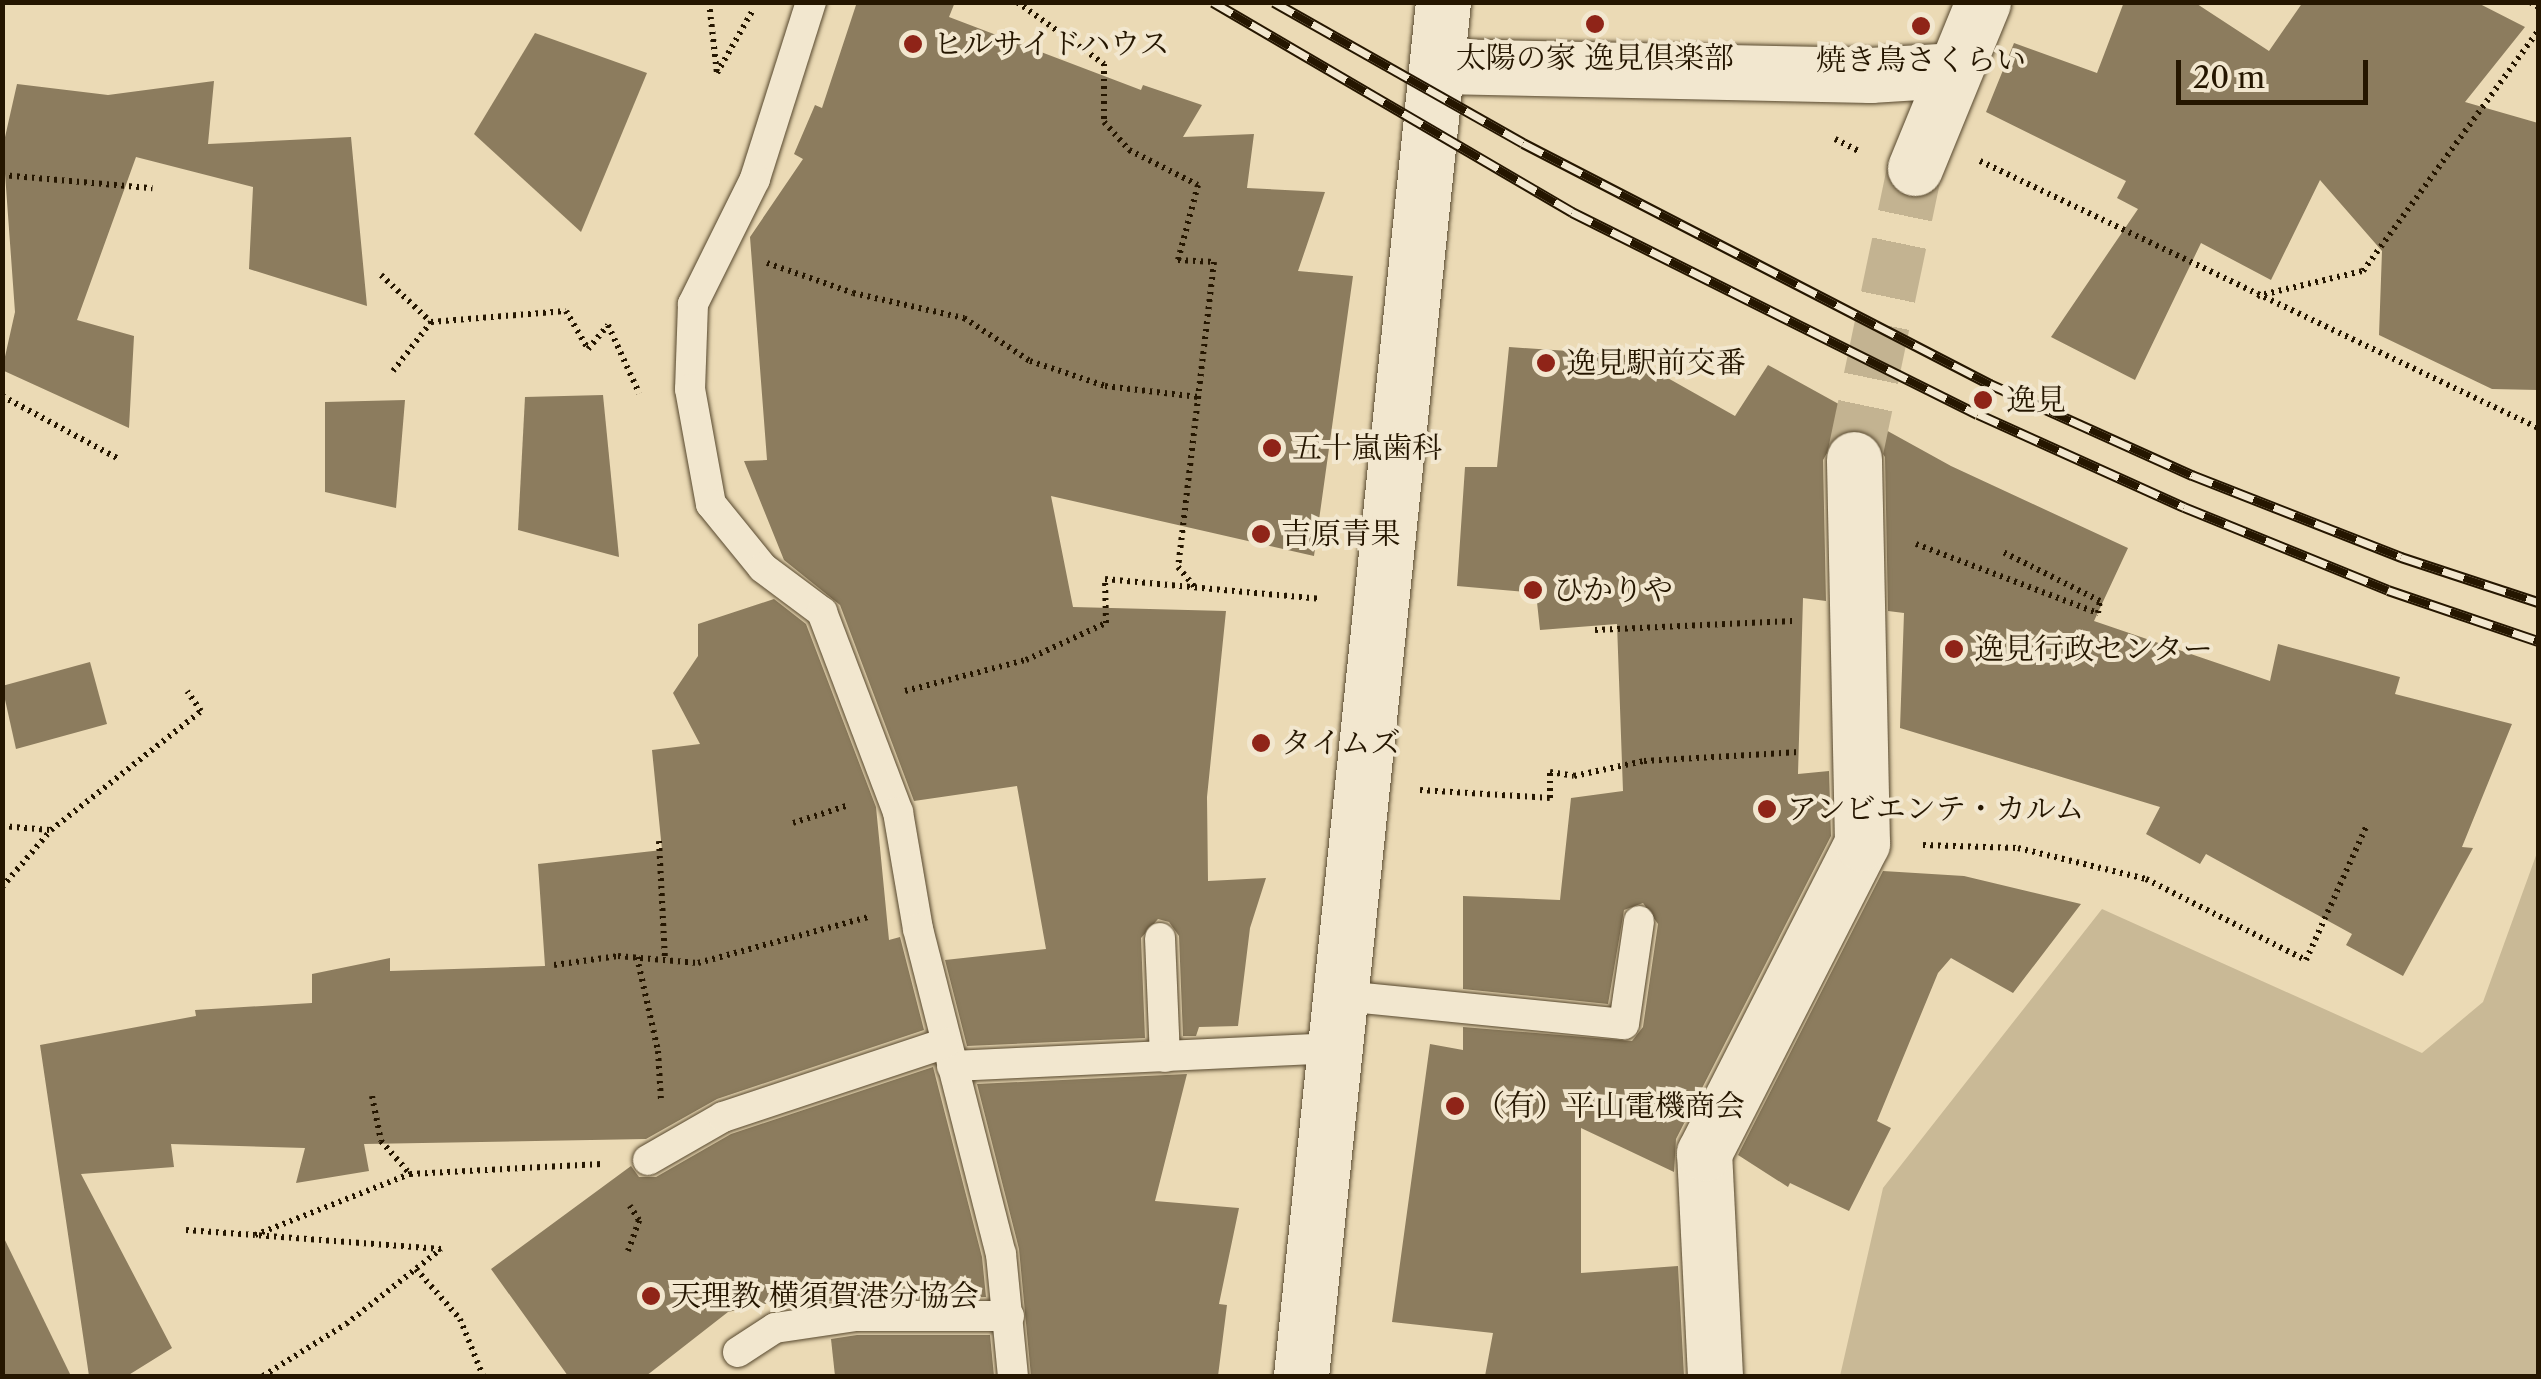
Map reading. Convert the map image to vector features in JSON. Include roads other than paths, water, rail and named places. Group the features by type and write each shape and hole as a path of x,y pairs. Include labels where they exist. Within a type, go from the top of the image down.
{"street":[{"path":"1301,1376 1385,604 1440,66 1443,2"},
{"path":"1921,152 1983,2"},
{"path":"1440,66 1870,75 1953,70"},
{"path":"1715,1376 1704,1153 1862,843 1854,459"}],"lane":[{"path":"811,2 755,179 718,246 693,304 690,388 711,504 763,568 822,612 898,812 914,905 1001,1254 1013,1376"},
{"path":"656,1156 724,1116 949,1054 1165,1057 1340,1022 1624,1024 1638,921"},
{"path":"1160,938 1165,1057"},
{"path":"738,1352 775,1328 856,1316 1009,1316"}],"tunnel":[{"path":"1854,459 1915,168"}],"railway":[{"path":"1213,2 1572,212 1978,414 2184,507 2388,590 2538,641"},
{"path":"1274,2 1523,143 1990,384 2192,475 2401,557 2538,602"}],"place":[{"name":"太陽の家 逸見倶楽部","path":"1595,24"},
{"name":"焼き鳥さくらい","path":"1921,26"},
{"name":"ヒルサイドハウス","path":"913,44"},
{"name":"逸見駅前交番","path":"1546,363"},
{"name":"逸見","path":"1983,400"},
{"name":"五十嵐歯科","path":"1272,448"},
{"name":"吉原青果","path":"1261,534"},
{"name":"ひかりや","path":"1533,590"},
{"name":"逸見行政センター","path":"1954,649"},
{"name":"タイムズ","path":"1261,743"},
{"name":"アンビエンテ・カルム","path":"1767,809"},
{"name":"（有）平山電機商会","path":"1455,1106"},
{"name":"天理教 横須賀港分協会","path":"651,1296"}]}
